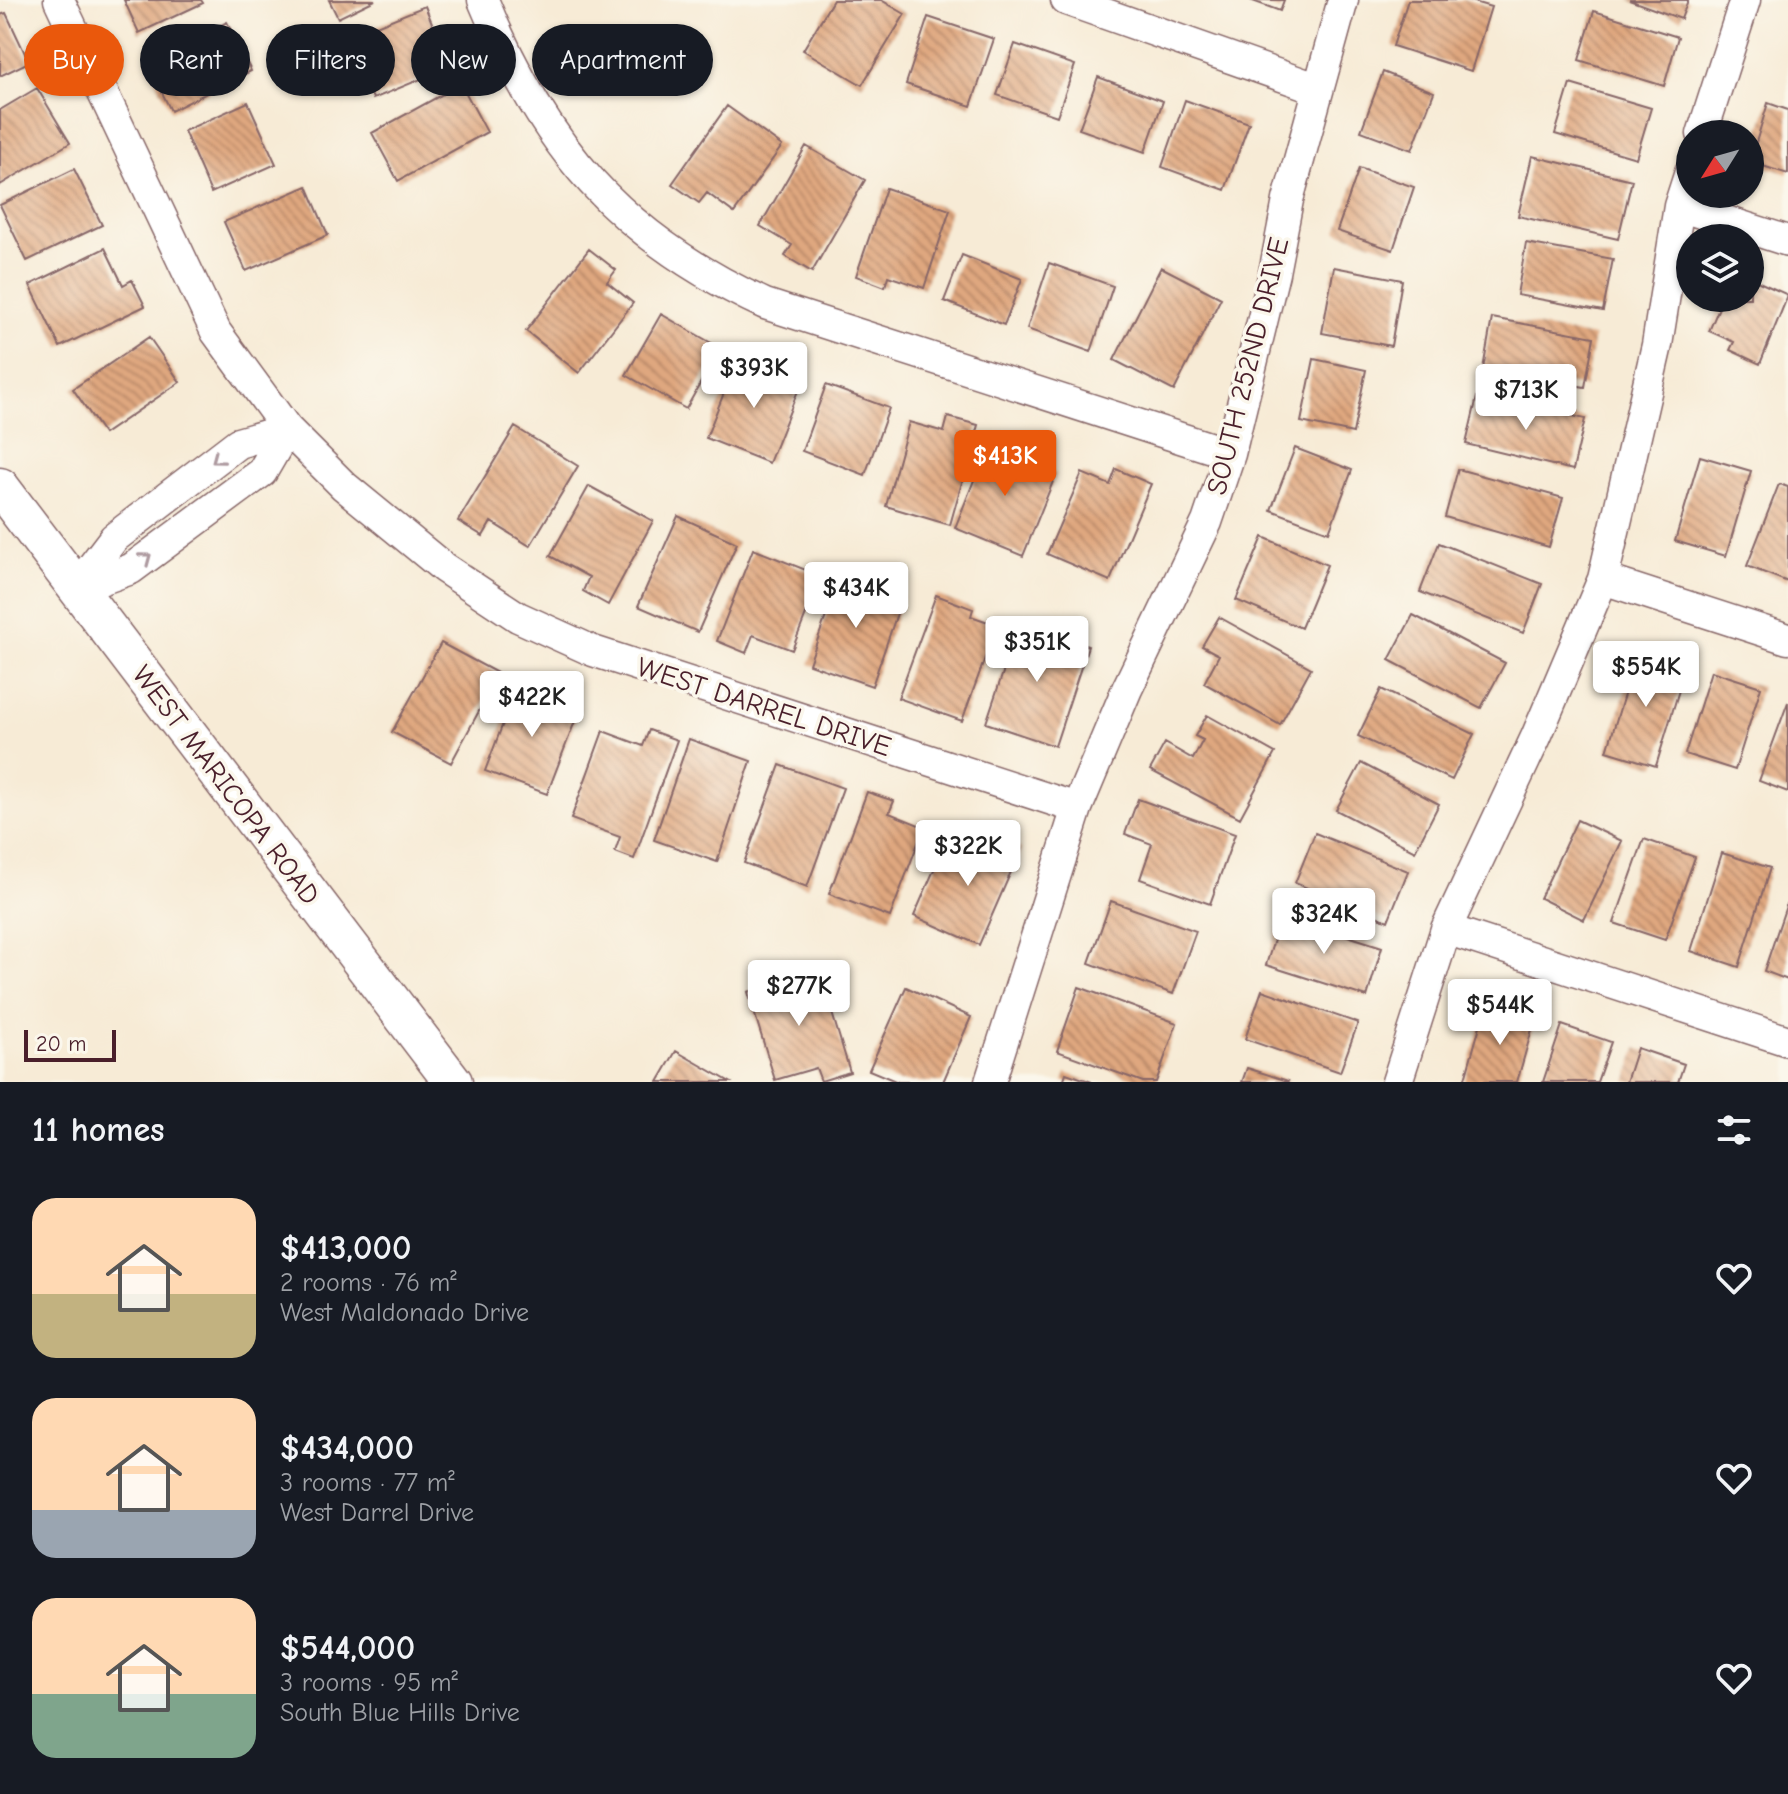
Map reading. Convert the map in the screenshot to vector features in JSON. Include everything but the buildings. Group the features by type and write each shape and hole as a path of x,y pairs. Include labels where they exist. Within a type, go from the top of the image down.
{"street":[{"name":"WEST DARREL DRIVE","path":"59,0 216,332 287,429 344,486 444,568 518,617 606,655 1077,808"},
{"path":"483,0 548,129 586,176 662,246 710,278 765,304 1230,454"},
{"path":"1066,0 1316,88"},
{"name":"SOUTH 252ND DRIVE","path":"990,1082 1077,808 1127,689 1207,522 1230,454 1316,88 1343,0"},
{"path":"1706,120 1745,0"},
{"path":"1397,1082 1446,929 1536,737 1603,579 1657,345 1679,208"},
{"path":"1685,208 1788,241"},
{"path":"75,589 131,569 262,472 287,429"},
{"name":"WEST MARICOPA ROAD","path":"0,487 453,1082"},
{"path":"1603,579 1788,639"},
{"path":"1446,929 1788,1041"}]}
